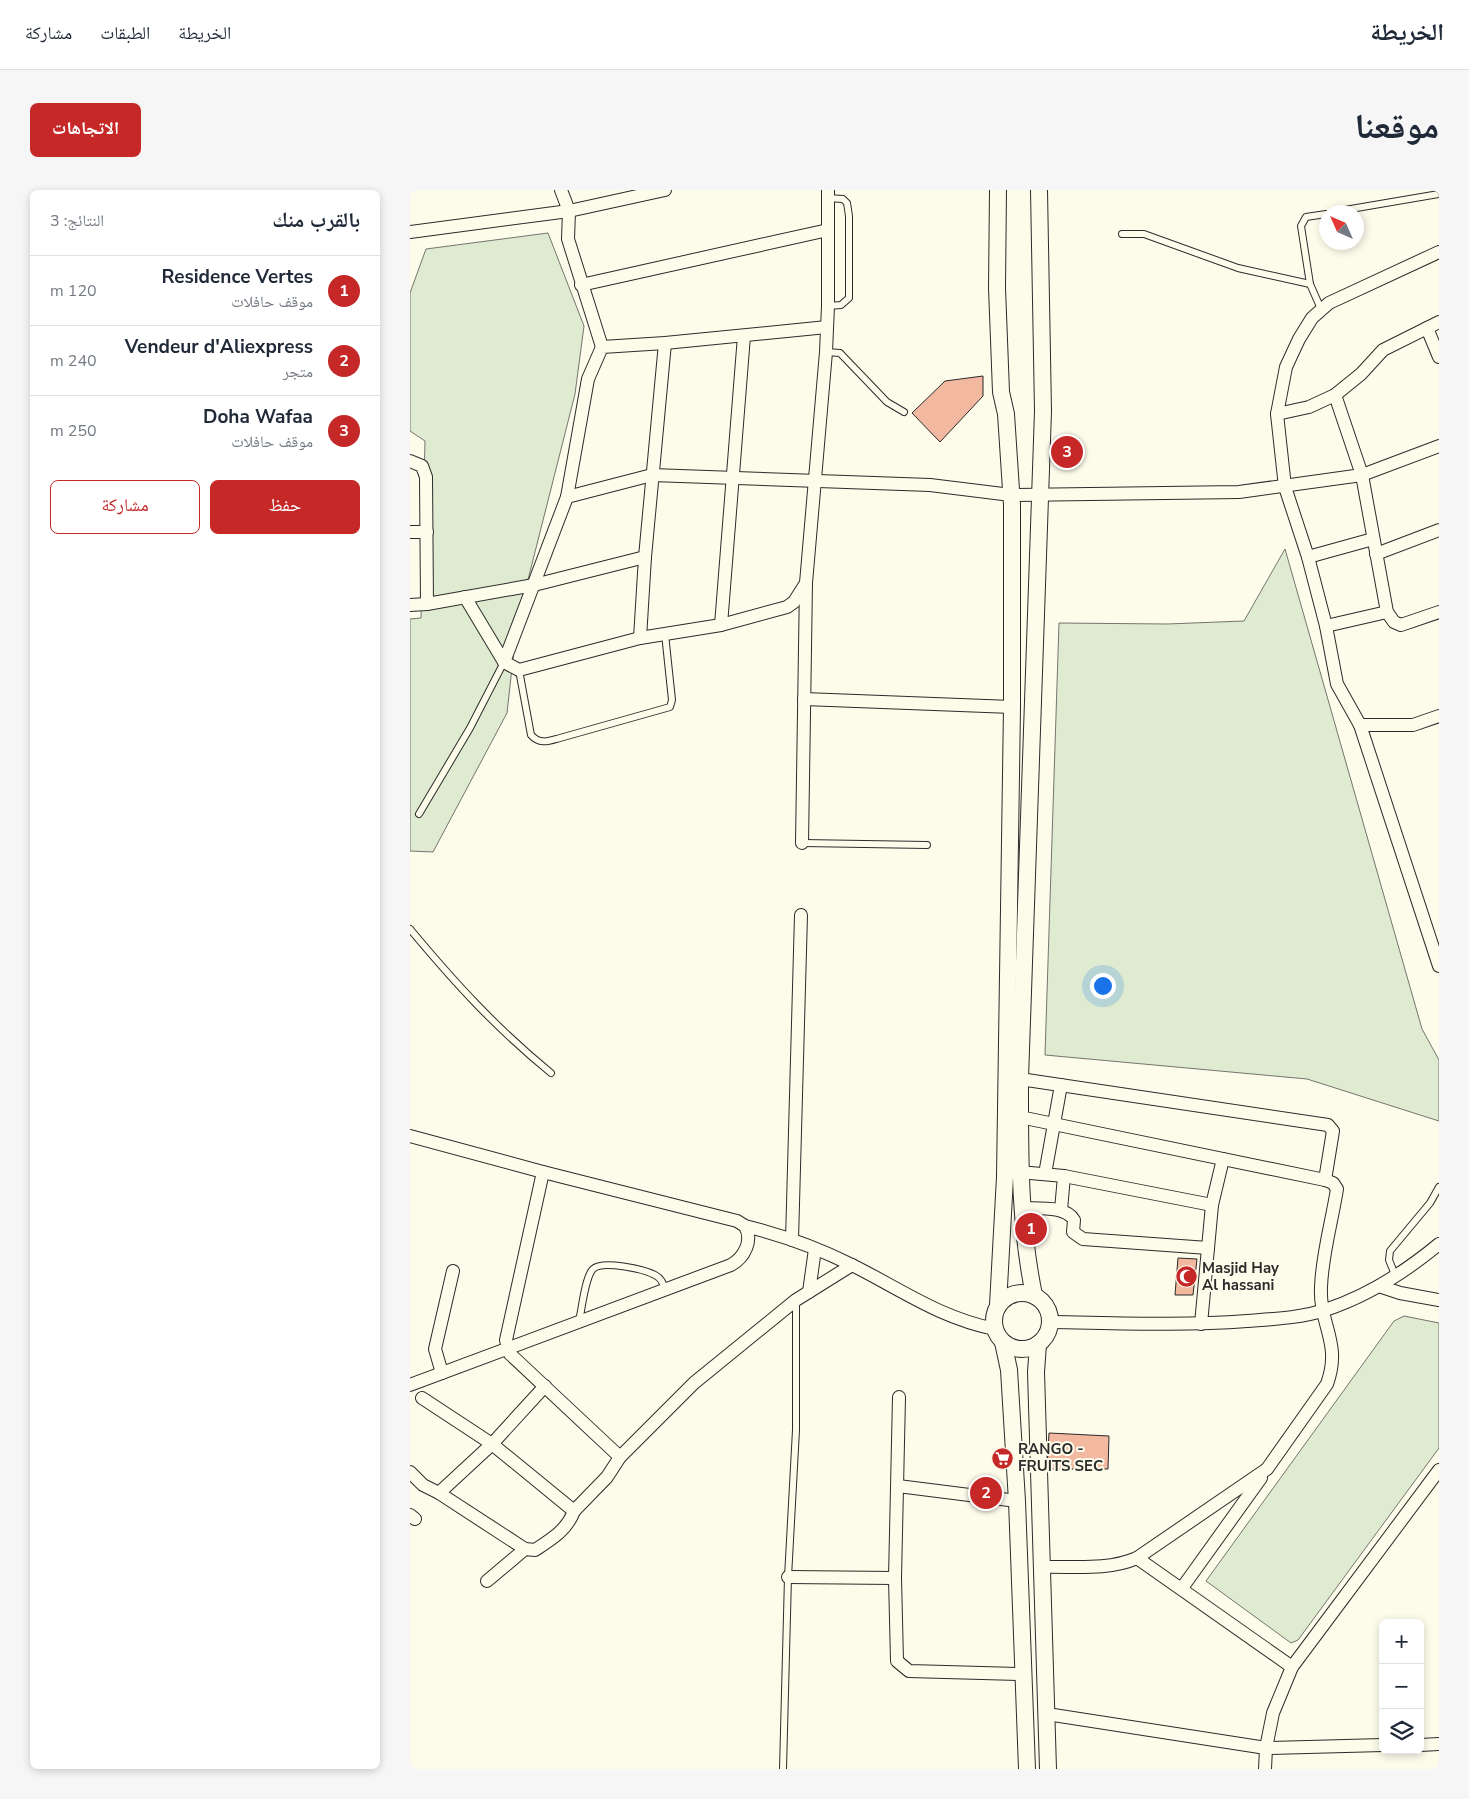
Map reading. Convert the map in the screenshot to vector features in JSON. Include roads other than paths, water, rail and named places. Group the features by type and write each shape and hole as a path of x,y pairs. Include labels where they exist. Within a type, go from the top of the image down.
{"street":[{"path":"504,662 567,497 588,380 602,347 568,239 569,211 561,190"},
{"path":"410,232 569,211 665,190"},
{"path":"998,190 997,288 1000,392 1006,414 1010,495 1012,707 1005,1177 998,1305 993,1320 1009,1370 1017,1500 1027,1769"},
{"path":"1034,1295 1027,1263 1019,1172 1020,1079 1043,411 1039,190"},
{"path":"802,843 806,583 826,352 828,306 827,194"},
{"path":"582,285 828,230"},
{"path":"1439,252 1329,303 1312,318 1286,366 1277,414 1285,487 1308,556 1326,626 1337,684 1360,725 1439,966"},
{"path":"1277,414 1309,407 1335,395 1361,374 1383,350 1433,325 1439,357"},
{"path":"602,347 744,336 827,327"},
{"path":"721,625 731,479 744,336"},
{"path":"640,638 645,557 665,343"},
{"path":"1335,395 1362,475 1387,612 1394,622 1401,625 1439,612"},
{"path":"567,497 652,475 930,486 1010,495 1240,492 1362,475 1439,446"},
{"path":"410,461 422,466 426,476 427,604"},
{"path":"1376,554 1439,530"},
{"path":"410,532 427,532"},
{"path":"1308,556 1373,539"},
{"path":"410,605 465,598 534,585 645,557"},
{"path":"465,598 504,662 519,670 640,638 721,625 787,607 794,602 806,583"},
{"path":"1326,626 1387,612"},
{"path":"804,699 1012,707"},
{"path":"1360,725 1413,725 1439,716"},
{"path":"792,1240 801,915"},
{"path":"1020,1079 1328,1125 1333,1131 1325,1180"},
{"path":"1045,1174 1053,1124 1062,1085"},
{"path":"1020,1117 1325,1180 1333,1183 1337,1189 1321,1287 1332,1343 1332,1371 1323,1390 1182,1588"},
{"path":"410,1136 777,1233 852,1265 954,1318 999,1335 1016,1348 1031,1347 1038,1344 1046,1334 1050,1322 1046,1306 1034,1295 1026,1292 1010,1295 998,1305"},
{"path":"1200,1324 1203,1278 1212,1205 1223,1159"},
{"path":"543,1172 506,1340 506,1348 510,1354 620,1457"},
{"path":"1019,1172 1064,1176 1212,1205"},
{"path":"1061,1210 1064,1176"},
{"path":"1021,1208 1061,1210 1071,1215 1074,1220 1074,1232 1083,1239 1208,1248"},
{"path":"410,1384 665,1291 737,1262 748,1240 745,1226"},
{"path":"1050,1322 1200,1324 1287,1318 1324,1310 1359,1297 1396,1277 1439,1244"},
{"path":"808,1292 815,1249"},
{"path":"410,1472 422,1485 439,1493 525,1548 535,1550 569,1524 574,1511 607,1476 620,1457 694,1383 796,1300 852,1265"},
{"path":"442,1373 435,1350 453,1271"},
{"path":"1379,1286 1400,1293 1439,1300"},
{"path":"1038,1344 1036,1372 1048,1769"},
{"path":"439,1493 492,1444 544,1386"},
{"path":"899,1396 895,1654 897,1661 909,1671 1022,1674"},
{"path":"422,1398 492,1444 574,1511"},
{"path":"1041,1567 1122,1565 1137,1558 1267,1469"},
{"path":"1265,1769 1266,1748 1273,1713 1292,1666 1439,1470"},
{"path":"898,1486 1017,1500"},
{"path":"487,1581 525,1548"},
{"path":"1137,1558 1292,1666"},
{"path":"788,1577 896,1578"},
{"path":"1047,1714 1266,1748 1379,1745"},
{"path":"1424,1745 1439,1744"}],"lane":[{"path":"827,194 843,199 847,204 849,216 849,298 841,305 828,306"},
{"path":"1364,207 1439,194"},
{"path":"1319,215 1306,217 1301,226 1310,284 1321,310"},
{"path":"1122,234 1144,234 1238,268 1310,284"},
{"path":"826,352 840,353 887,402 904,412"},
{"path":"519,670 531,735 535,740 543,742 560,738 670,707 672,700 665,634"},
{"path":"419,814 470,728 504,662"},
{"path":"802,843 927,845"},
{"path":"410,930 444,972 510,1040 551,1073"},
{"path":"1396,1277 1390,1264 1390,1251 1430,1203 1439,1187"},
{"path":"579,1322 589,1274 598,1265 608,1264 654,1274 662,1282 665,1291"},
{"path":"784,1769 788,1577 796,1430 796,1300"}],"place":[{"name":"Doha Wafaa","path":"1067,452"},
{"name":"Residence Vertes","path":"1031,1229"},
{"name":"Masjid Hay Al hassani","path":"1186,1277"},
{"name":"RANGO - FRUITS SEC","path":"1002,1458"},
{"name":"Vendeur d'Aliexpress","path":"986,1493"}]}
